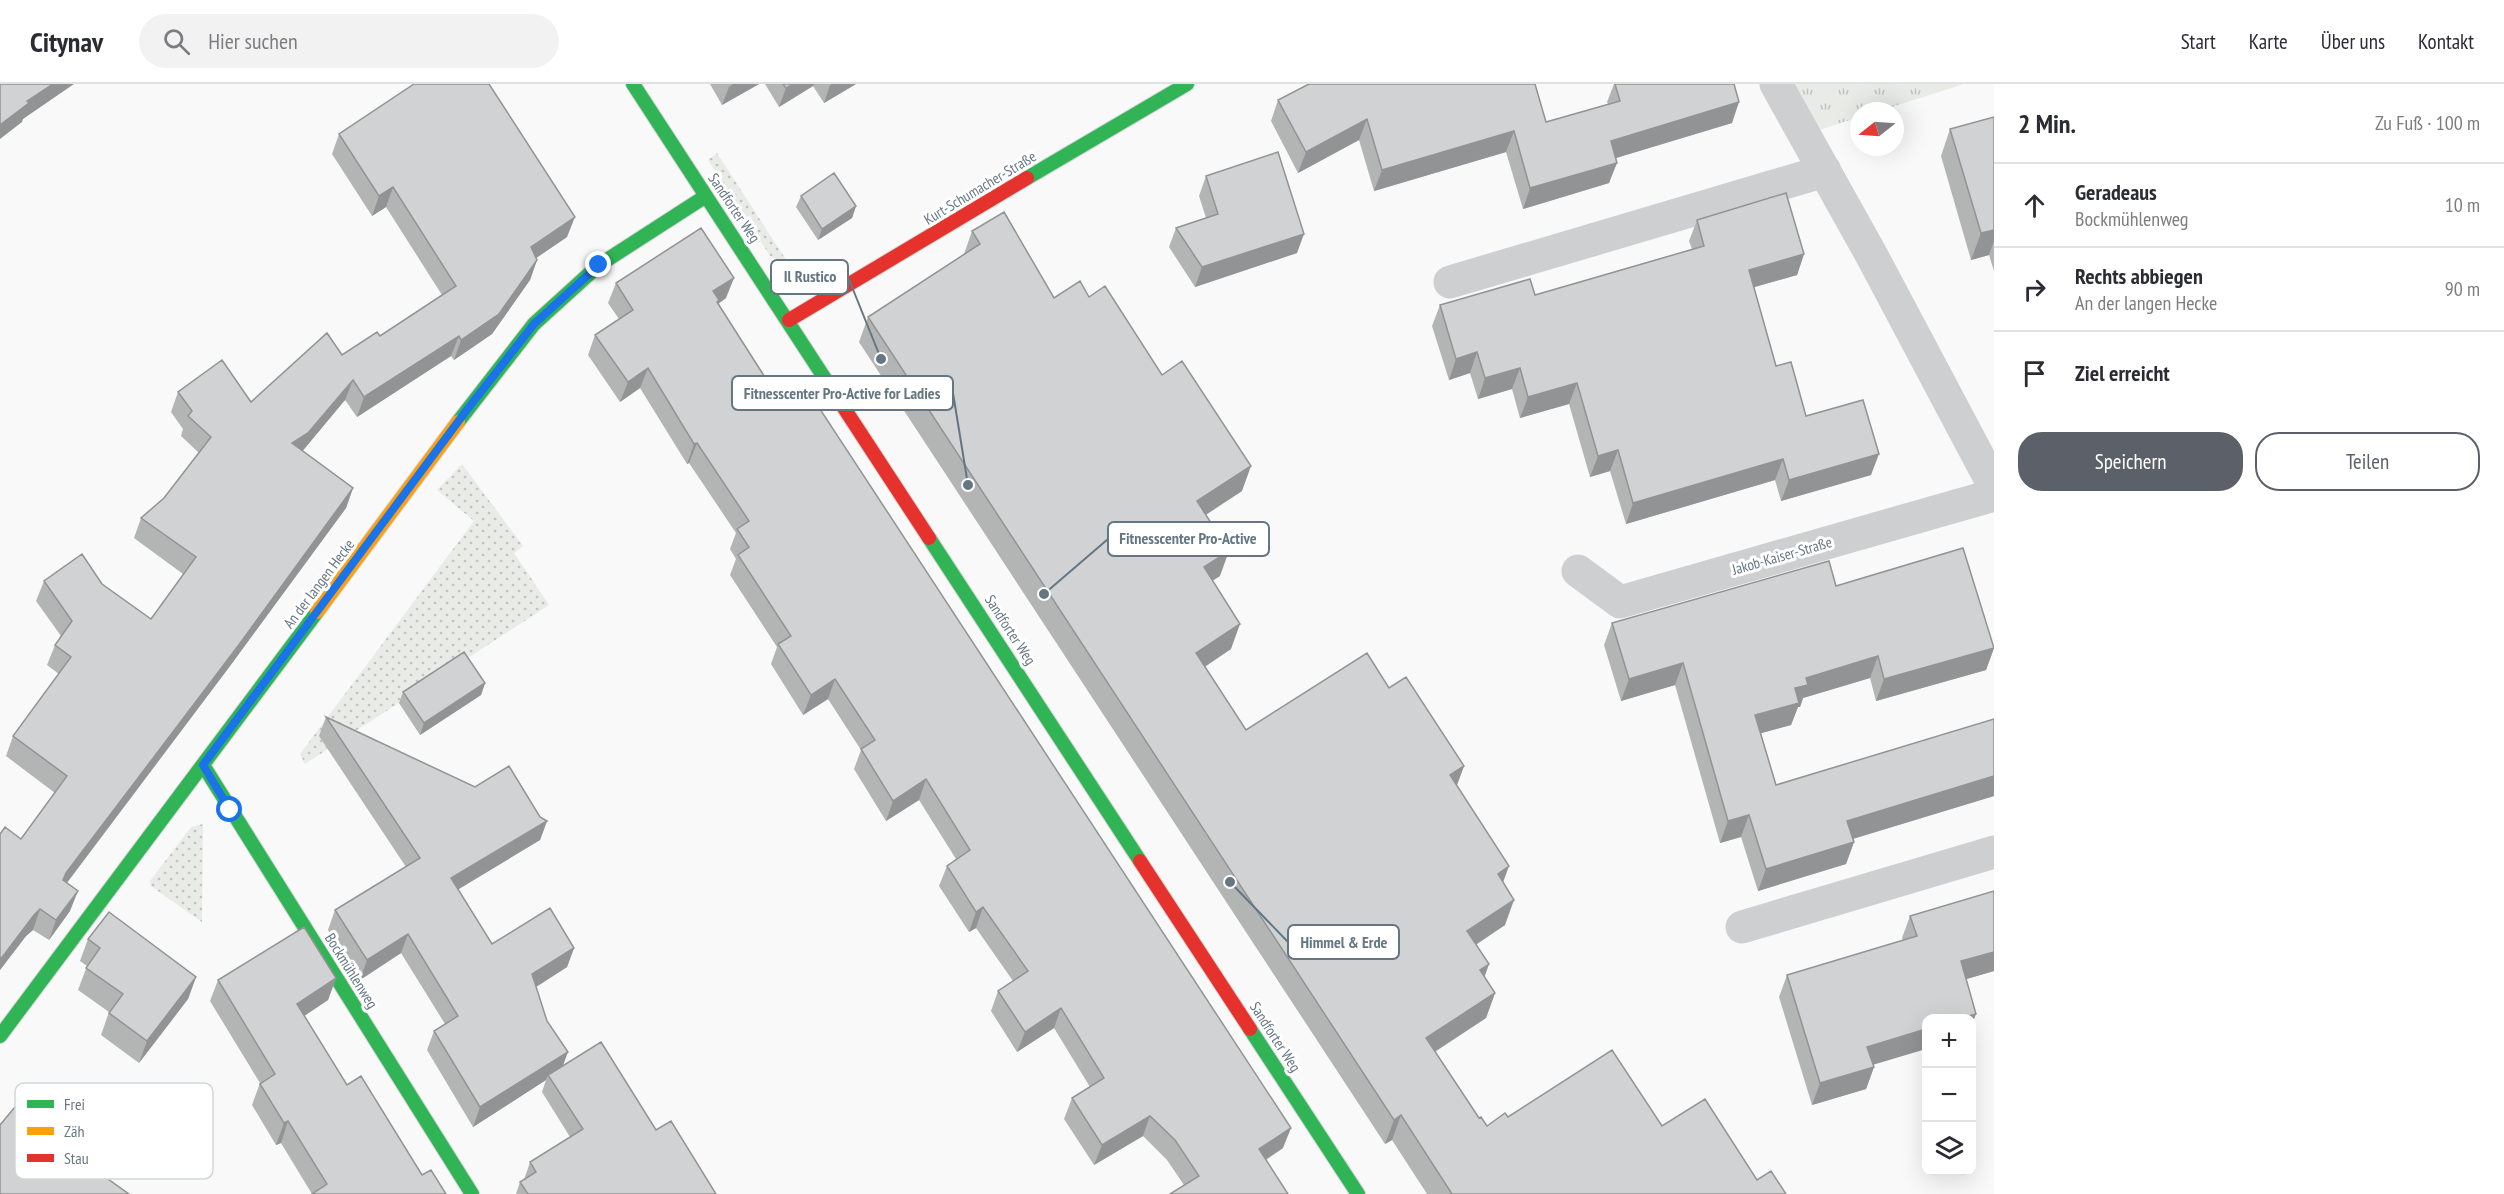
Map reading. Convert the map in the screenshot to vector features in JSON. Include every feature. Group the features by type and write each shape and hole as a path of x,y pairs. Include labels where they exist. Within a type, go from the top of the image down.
{"street":[{"name":"Sandforter Weg","path":"633,84 1358,1194"},
{"name":"Kurt-Schumacher-Straße","path":"789,320 1187,84"},
{"path":"1776,84 1994,486"},
{"path":"1450,282 1825,171"},
{"name":"An der langen Hecke","path":"0,1036 466,411 534,324 599,265 706,196"},
{"name":"Jakob-Kaiser-Straße","path":"1578,571 1620,602 1994,495"},
{"name":"Bockmühlenweg","path":"203,765 472,1194"},
{"path":"1742,927 1994,852"}],"green space":[{"path":"1776,84 1964,84 1904,103 1850,102 1850,120 1804,135"},
{"path":"717,153 790,266 770,256 708,160"},
{"path":"462,464 523,546 514,553 549,605 305,764 300,754 474,521 437,490"},
{"path":"203,824 202,922 151,886 150,881 191,827"}],"building":[{"path":"0,84 53,84 27,101 29,103 0,125"},
{"path":"414,84 489,84 575,217 531,247 537,260 499,314 461,340 459,336 364,397 353,380 308,433 292,443 353,488 238,646 66,873 63,880 78,891 56,920 40,909 0,960 0,834 5,827 21,839 67,776 13,736 71,657 55,645 72,621 44,581 82,554 102,584 151,619 196,557 141,518 164,498 211,437 188,416 192,411 178,392 222,360 251,402 327,333 342,355 377,332 380,336 456,286 393,187 379,196 339,134"},
{"path":"1309,84 1535,84 1546,122 1620,101 1615,84 1734,84 1739,102 1611,141 1617,163 1530,188 1514,131 1382,170 1367,119 1306,152 1278,100"},
{"path":"1994,117 1994,230 1981,233 1950,129"},
{"path":"1278,152 1304,234 1202,267 1176,228 1218,214 1206,176"},
{"path":"834,173 856,206 822,229 801,196"},
{"path":"1786,193 1804,254 1749,270 1776,366 1791,362 1806,416 1863,400 1879,454 1789,480 1783,459 1633,503 1618,450 1598,456 1577,383 1528,397 1520,368 1485,378 1477,352 1456,359 1440,305 1530,279 1535,295 1704,246 1697,220"},
{"path":"1004,212 1054,298 1080,281 1089,297 1105,286 1162,375 1182,361 1251,466 1197,501 1229,551 1204,567 1240,624 1196,653 1246,730 1367,653 1389,688 1406,677 1464,766 1450,775 1509,866 1498,874 1514,900 1467,931 1489,964 1480,970 1495,993 1426,1038 1479,1118 1481,1117 1487,1126 1505,1113 1508,1117 1612,1050 1662,1126 1705,1099 1757,1180 1771,1171 1786,1194 1452,1194 1401,1115 1394,1120 868,317 980,244 972,231"},
{"path":"701,228 734,278 713,291 719,300 717,302 775,393 799,377 1291,1128 1259,1149 1288,1194 1170,1194 1199,1176 1175,1140 1150,1116 1102,1145 1072,1098 1104,1078 1061,1008 1025,1032 998,991 1028,971 983,907 976,912 947,866 970,850 926,779 893,801 861,749 875,740 835,679 811,695 778,644 791,636 738,555 749,547 737,529 749,521 697,443 694,444 648,368 628,382 595,335 633,310 616,283"},
{"path":"1963,548 1994,648 1884,679 1878,656 1806,678 1808,685 1795,688 1799,703 1755,715 1776,785 1994,719 1994,776 1847,821 1854,842 1766,869 1749,815 1728,821 1683,663 1629,679 1612,623 1829,561 1836,586"},
{"path":"464,652 485,683 424,723 403,692"},
{"path":"326,717 475,787 509,766 540,817 547,821 451,878 492,944 550,908 574,948 532,974 547,1021 568,1052 480,1107 434,1031 458,1016 408,934 367,960 335,910 420,858"},
{"path":"1994,891 1994,952 1961,961 1976,1014 1922,1014 1922,1030 1867,1047 1874,1067 1820,1083 1787,975 1917,936 1910,916"},
{"path":"109,912 196,977 147,1041 109,1013 123,994 86,968 100,948 88,939"},
{"path":"304,927 336,978 297,1004 347,1085 361,1076 422,1175 431,1170 446,1194 312,1194 327,1184 288,1121 284,1123 260,1084 275,1074 218,980"},
{"path":"601,1042 656,1130 671,1121 716,1194 528,1194 520,1182 536,1172 530,1162 583,1129 548,1075"},
{"path":"15,1107 15,1179 108,1179 129,1194 0,1194 0,1125"}],"traffic: fast":[{"path":"633,84 831,388"},
{"path":"1027,178 1187,84"},
{"path":"458,422 534,324 599,265 706,196"},
{"path":"929,538 1140,861"},
{"path":"0,1036 317,612"},
{"path":"203,765 472,1194"},
{"path":"1250,1029 1358,1194"}],"traffic: slow":[{"path":"317,612 458,422"}],"traffic: jam":[{"path":"789,320 1027,178"},
{"path":"831,388 929,538"},
{"path":"1140,861 1250,1029"}],"place":[{"name":"Il Rustico","path":"881,359"},
{"name":"Fitnesscenter Pro-Active for Ladies","path":"968,485"},
{"name":"Fitnesscenter Pro-Active","path":"1044,594"},
{"name":"Himmel & Erde","path":"1230,882"}],"route":[{"path":"230,810 203,765 412,487 466,411 534,324 599,265"}]}
